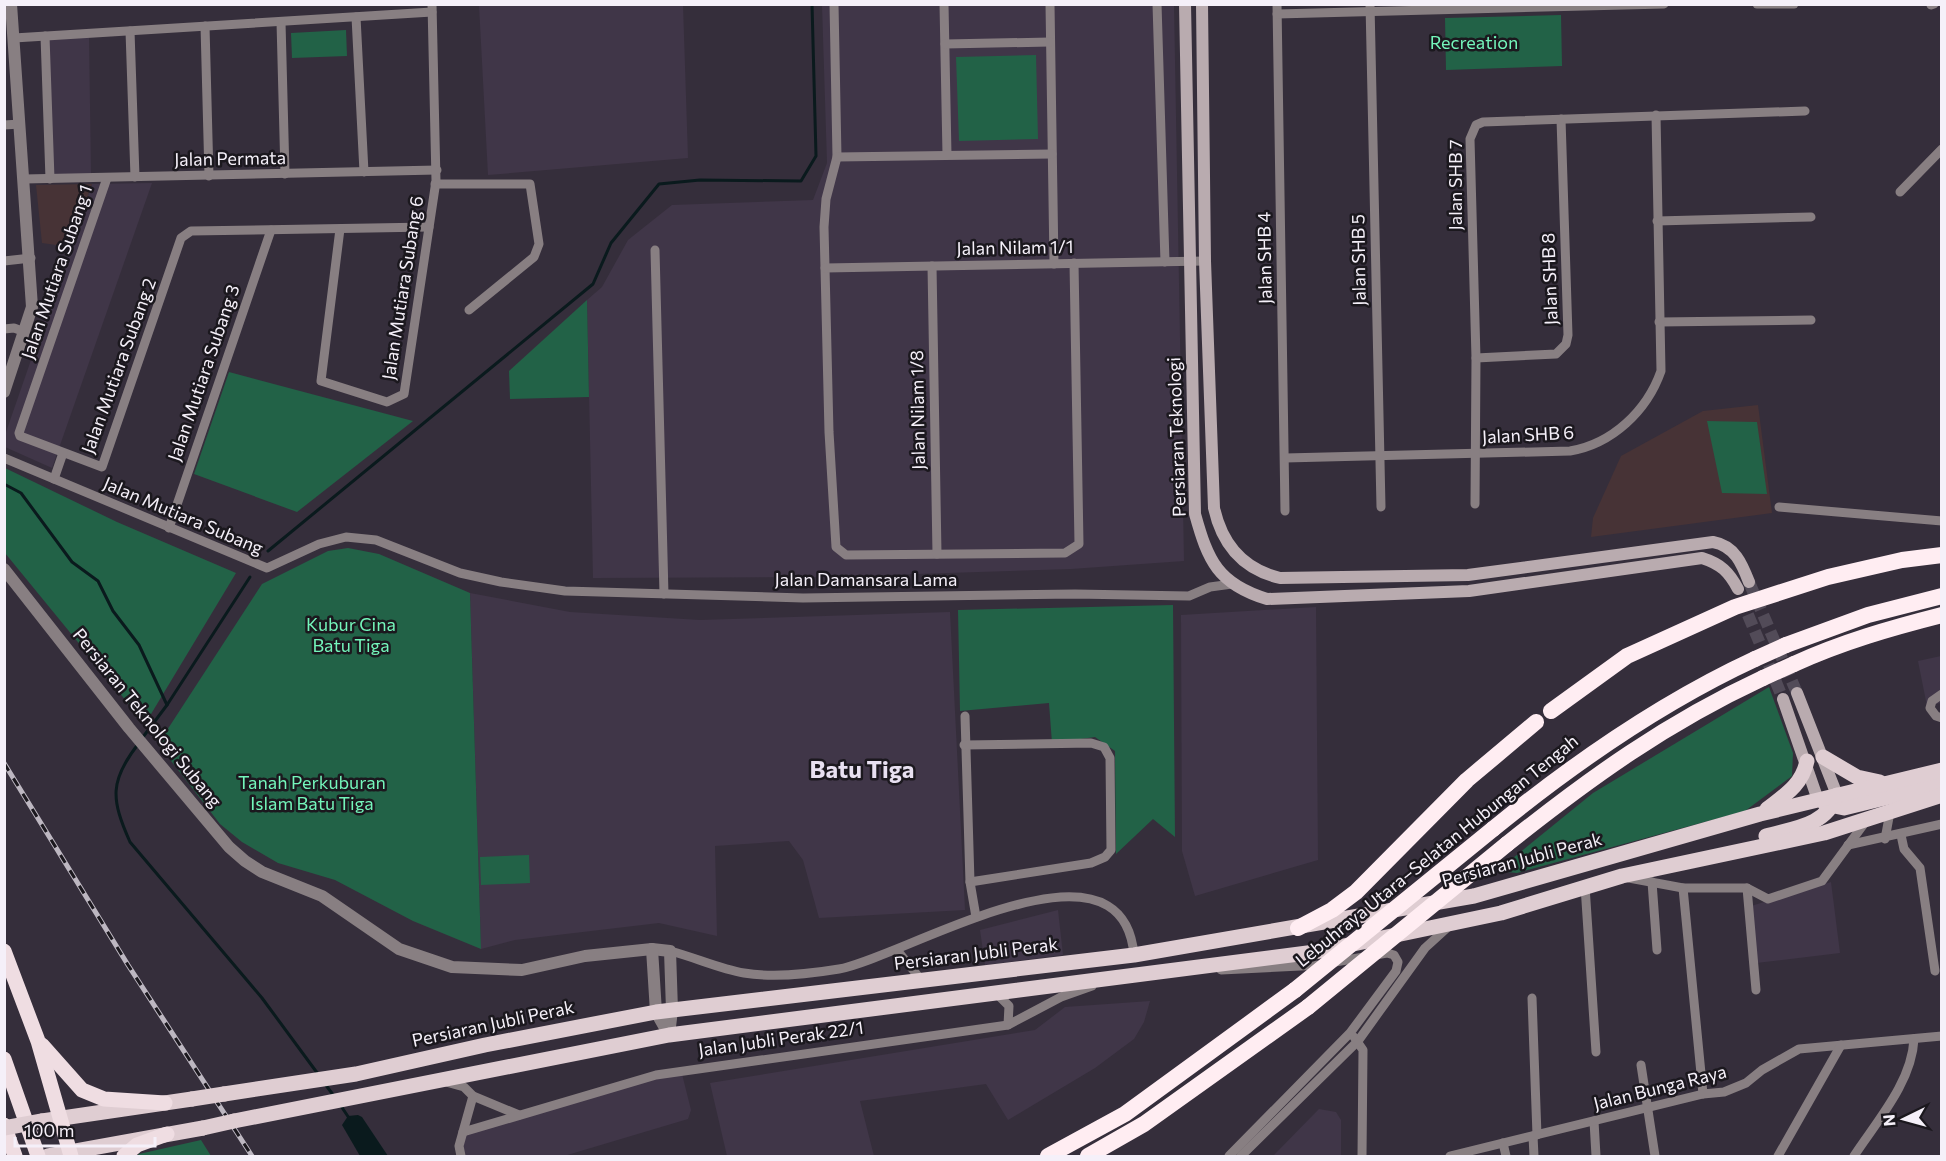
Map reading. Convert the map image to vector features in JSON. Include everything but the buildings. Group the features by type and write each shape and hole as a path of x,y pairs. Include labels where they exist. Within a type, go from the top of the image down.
{"highway":[{"path":"1551,711 1627,656 1735,607 1828,577 1902,560 1941,555"},
{"name":"Lebuhraya Utara–Selatan Hubungan Tengah","path":"1048,1156 1125,1114 1295,990 1493,829 1592,752 1649,717 1755,659 1786,645 1868,615 1941,596"},
{"path":"1088,1156 1144,1124 1308,1007 1507,844 1619,758 1689,716 1763,678 1825,650 1884,630 1941,615"},
{"path":"1298,928 1332,910 1356,892 1467,780 1536,722"},
{"path":"4,951 38,1041 70,1155"},
{"path":"38,1041 82,1089 104,1099 165,1103"},
{"path":"4,1059 38,1156"},
{"path":"4,1127 15,1156"},
{"path":"124,1156 137,1145 167,1134"}],"main road":[{"name":"Persiaran Teknologi","path":"1185,4 1195,514 1203,542 1217,571 1232,584 1267,599 1469,591 1702,558 1728,571 1738,589"},
{"name":"Persiaran Teknologi","path":"1202,4 1205,261 1214,508 1218,528 1230,549 1246,563 1266,575 1280,578 1468,575 1713,542 1723,544 1731,550 1741,562 1749,582"},
{"path":"1729,855 1757,839 1813,823 1825,816 1829,801 1823,757 1797,693"},
{"path":"1783,699 1807,761 1829,801 1844,808 1941,795"},
{"path":"1823,757 1857,777 1883,783"},
{"path":"1760,814 1788,795 1799,782 1807,761"},
{"name":"Persiaran Jubli Perak","path":"4,1127 356,1074 496,1042 656,1012 1134,955 1474,896 1760,814 1829,801 1883,783 1941,770"},
{"path":"50,1156 70,1155 669,1035 1102,982 1315,952 1501,913 1622,876 1824,833 1941,795"}],"street":[{"path":"4,392 32,307 11,4"},
{"path":"834,4 837,157 824,211 829,432 836,547 846,555 1065,553 1079,544 1074,264"},
{"path":"944,4 947,156"},
{"path":"1050,4 1054,264"},
{"path":"1157,4 1165,262"},
{"path":"1277,9 1664,4"},
{"path":"1757,4 1794,4"},
{"path":"14,38 356,17 432,8"},
{"name":"Jalan Mutiara Subang 6","path":"340,228 321,381 387,402 404,394 437,171 432,8"},
{"name":"Jalan SHB 5","path":"1370,8 1381,507"},
{"name":"Jalan SHB 4","path":"1277,9 1285,511"},
{"path":"356,17 364,172"},
{"path":"281,22 285,174"},
{"path":"205,26 209,176"},
{"path":"130,31 135,177"},
{"path":"45,36 50,179"},
{"path":"945,44 1050,42"},
{"name":"Jalan SHB 7","path":"1475,504 1476,358 1472,131 1483,122 1805,111"},
{"name":"Jalan SHB 6","path":"1285,458 1570,451 1589,448 1607,439 1640,409 1654,390 1661,371 1656,115"},
{"name":"Jalan SHB 8","path":"1476,358 1556,354 1566,344 1568,335 1561,118"},
{"path":"4,125 20,124"},
{"path":"1900,192 1941,149"},
{"path":"837,157 1052,154"},
{"name":"Jalan Permata","path":"24,179 437,171"},
{"name":"Jalan Mutiara Subang 1","path":"63,453 20,436 19,433 107,178"},
{"path":"435,184 530,184 533,192 539,244 534,257 469,310"},
{"path":"1657,221 1811,217"},
{"path":"271,230 429,227"},
{"name":"Jalan Mutiara Subang 2","path":"63,453 102,467 181,238 191,231 271,230"},
{"name":"Jalan Mutiara Subang 3","path":"169,528 271,230"},
{"path":"655,250 664,594"},
{"path":"4,261 30,258"},
{"name":"Jalan Nilam 1/1","path":"825,268 1205,261"},
{"name":"Jalan Nilam 1/8","path":"932,266 937,554"},
{"path":"1659,322 1810,320"},
{"path":"4,329 14,328 25,332"},
{"path":"54,479 63,453"},
{"name":"Jalan Mutiara Subang","path":"4,458 267,568 320,544 346,537 359,537 376,540 460,573 521,586"},
{"path":"1779,507 1941,521"},
{"name":"Persiaran Teknologi Subang","path":"4,569 129,728 229,847 262,872 322,896 399,949 429,960 452,967 522,970 585,956 652,949 670,951 745,973 774,974 840,969 867,962 976,917 1038,901 1088,897 1109,905 1119,914 1130,929 1134,955"},
{"path":"1209,587 1217,571"},
{"name":"Jalan Damansara Lama","path":"521,586 561,591 803,598 1189,596 1209,587 1232,584"},
{"path":"1941,694 1932,701 1930,708 1936,716 1941,718"},
{"path":"965,716 964,745 970,882 976,917"},
{"path":"964,745 1090,743 1104,747 1110,758 1111,850 1105,857 1091,863 970,882"},
{"path":"1885,839 1890,812"},
{"path":"1622,876 1683,888 1747,888 1768,899 1822,881 1868,819"},
{"path":"1848,845 1885,839 1941,824"},
{"path":"1901,835 1904,849 1920,868 1935,971"},
{"path":"1652,882 1657,950"},
{"path":"1585,886 1596,1052"},
{"path":"1683,888 1703,1094"},
{"path":"1747,888 1756,990"},
{"path":"1241,1156 1358,1041 1425,948 1440,932 1466,919"},
{"path":"652,949 656,1012 669,1035"},
{"path":"897,950 922,981"},
{"path":"669,1035 672,1010 670,951"},
{"path":"1176,970 1311,966 1388,953 1394,955 1398,962 1396,971 1350,1033 1229,1156"},
{"name":"Jalan Jubli Perak 22/1","path":"463,1132 656,1075 864,1043 1008,1025 1061,997 1102,982"},
{"path":"997,994 1009,1006 1008,1025"},
{"path":"1532,998 1534,1156"},
{"path":"1350,1033 1363,1050 1362,1156"},
{"name":"Jalan Bunga Raya","path":"1450,1156 1466,1155 1503,1143 1703,1094 1724,1092 1746,1083 1762,1070 1798,1049 1941,1036"},
{"path":"1854,1156 1902,1082 1913,1058 1914,1039"},
{"path":"1778,1156 1841,1045"},
{"path":"1641,1065 1655,1156"},
{"path":"436,1082 449,1082 464,1087 473,1096 519,1115"},
{"path":"460,1156 463,1132 470,1114 473,1096"},
{"path":"1594,1121 1596,1156"},
{"path":"1503,1143 1506,1156"}],"shaded area":[{"path":"479,5 683,5 688,158 488,175"},
{"path":"822,5 1174,5 1184,561 1071,569 822,577 593,578 587,300 602,287 628,240 672,205 813,200 827,163"},
{"path":"89,37 91,174 53,175 48,40"},
{"path":"152,183 52,468 5,447 5,435 92,184"},
{"path":"92,184 70,247 42,243 36,185"},
{"path":"1758,405 1772,513 1591,537 1593,518 1621,456 1703,411"},
{"path":"470,593 570,612 700,620 950,612 965,910 819,918 803,860 789,841 715,846 717,936 659,923 515,940 481,949"},
{"path":"1316,607 1318,860 1195,896 1182,851 1181,615"},
{"path":"1941,656 1941,703 1927,706 1918,661"},
{"path":"1831,882 1840,953 1756,963 1751,906"},
{"path":"1058,910 1063,955 985,965 980,930"},
{"path":"1150,1001 1144,1022 1134,1039 1095,1068 1008,1120 986,1084 860,1101 874,1156 727,1156 710,1083 1035,1030 1065,1007"},
{"path":"682,1074 691,1110 688,1119 564,1156 465,1156 463,1148 466,1135 657,1078"},
{"path":"1319,1109 1336,1112 1341,1120 1341,1156 1273,1156"},
{"path":"348,1116 362,1117 388,1156 360,1156 342,1125"}],"green space":[{"name":"Recreation","path":"1561,15 1562,66 1446,70 1445,18"},
{"path":"346,30 347,56 292,58 291,33"},
{"path":"1036,55 1038,139 959,141 956,57"},
{"path":"587,300 589,397 510,399 509,371"},
{"path":"229,372 413,421 297,512 194,474"},
{"path":"1707,421 1757,422 1767,494 1722,493"},
{"path":"5,468 117,522 236,573 145,724 5,553"},
{"path":"348,548 379,554 470,593 481,949 413,921 335,880 278,863 242,842 220,824 158,744 262,584 328,551"},
{"path":"1173,605 1175,837 1153,819 1116,854 1115,751 1095,737 1052,743 1049,703 960,711 958,610"},
{"path":"1769,687 1793,753 1792,776 1745,811 1517,873 1497,871 1593,793"},
{"path":"529,855 530,883 481,885 480,857"},
{"path":"201,1140 211,1156 137,1156 139,1154"}],"waterway":[{"path":"268,551 593,284 611,243 659,184 700,180 801,181 816,156 812,4"},
{"path":"4,484 21,493 72,562 98,581 113,611 139,645 167,705"},
{"path":"143,737 167,705 250,577"},
{"path":"139,743 122,768 116,791 119,814 130,842 262,998 318,1074"},
{"path":"325,1084 334,1096"},
{"path":"341,1106 349,1118"}],"tunnel":[{"path":"1749,582 1797,693"},
{"path":"1741,598 1783,699"}],"railway":[{"path":"4,763 128,965 252,1156"}],"district":[{"name":"Batu Tiga","path":"862,770"}],"park label":[{"name":"Kubur Cina Batu Tiga","path":"351,635"},
{"name":"Tanah Perkuburan Islam Batu Tiga","path":"312,793"}]}
